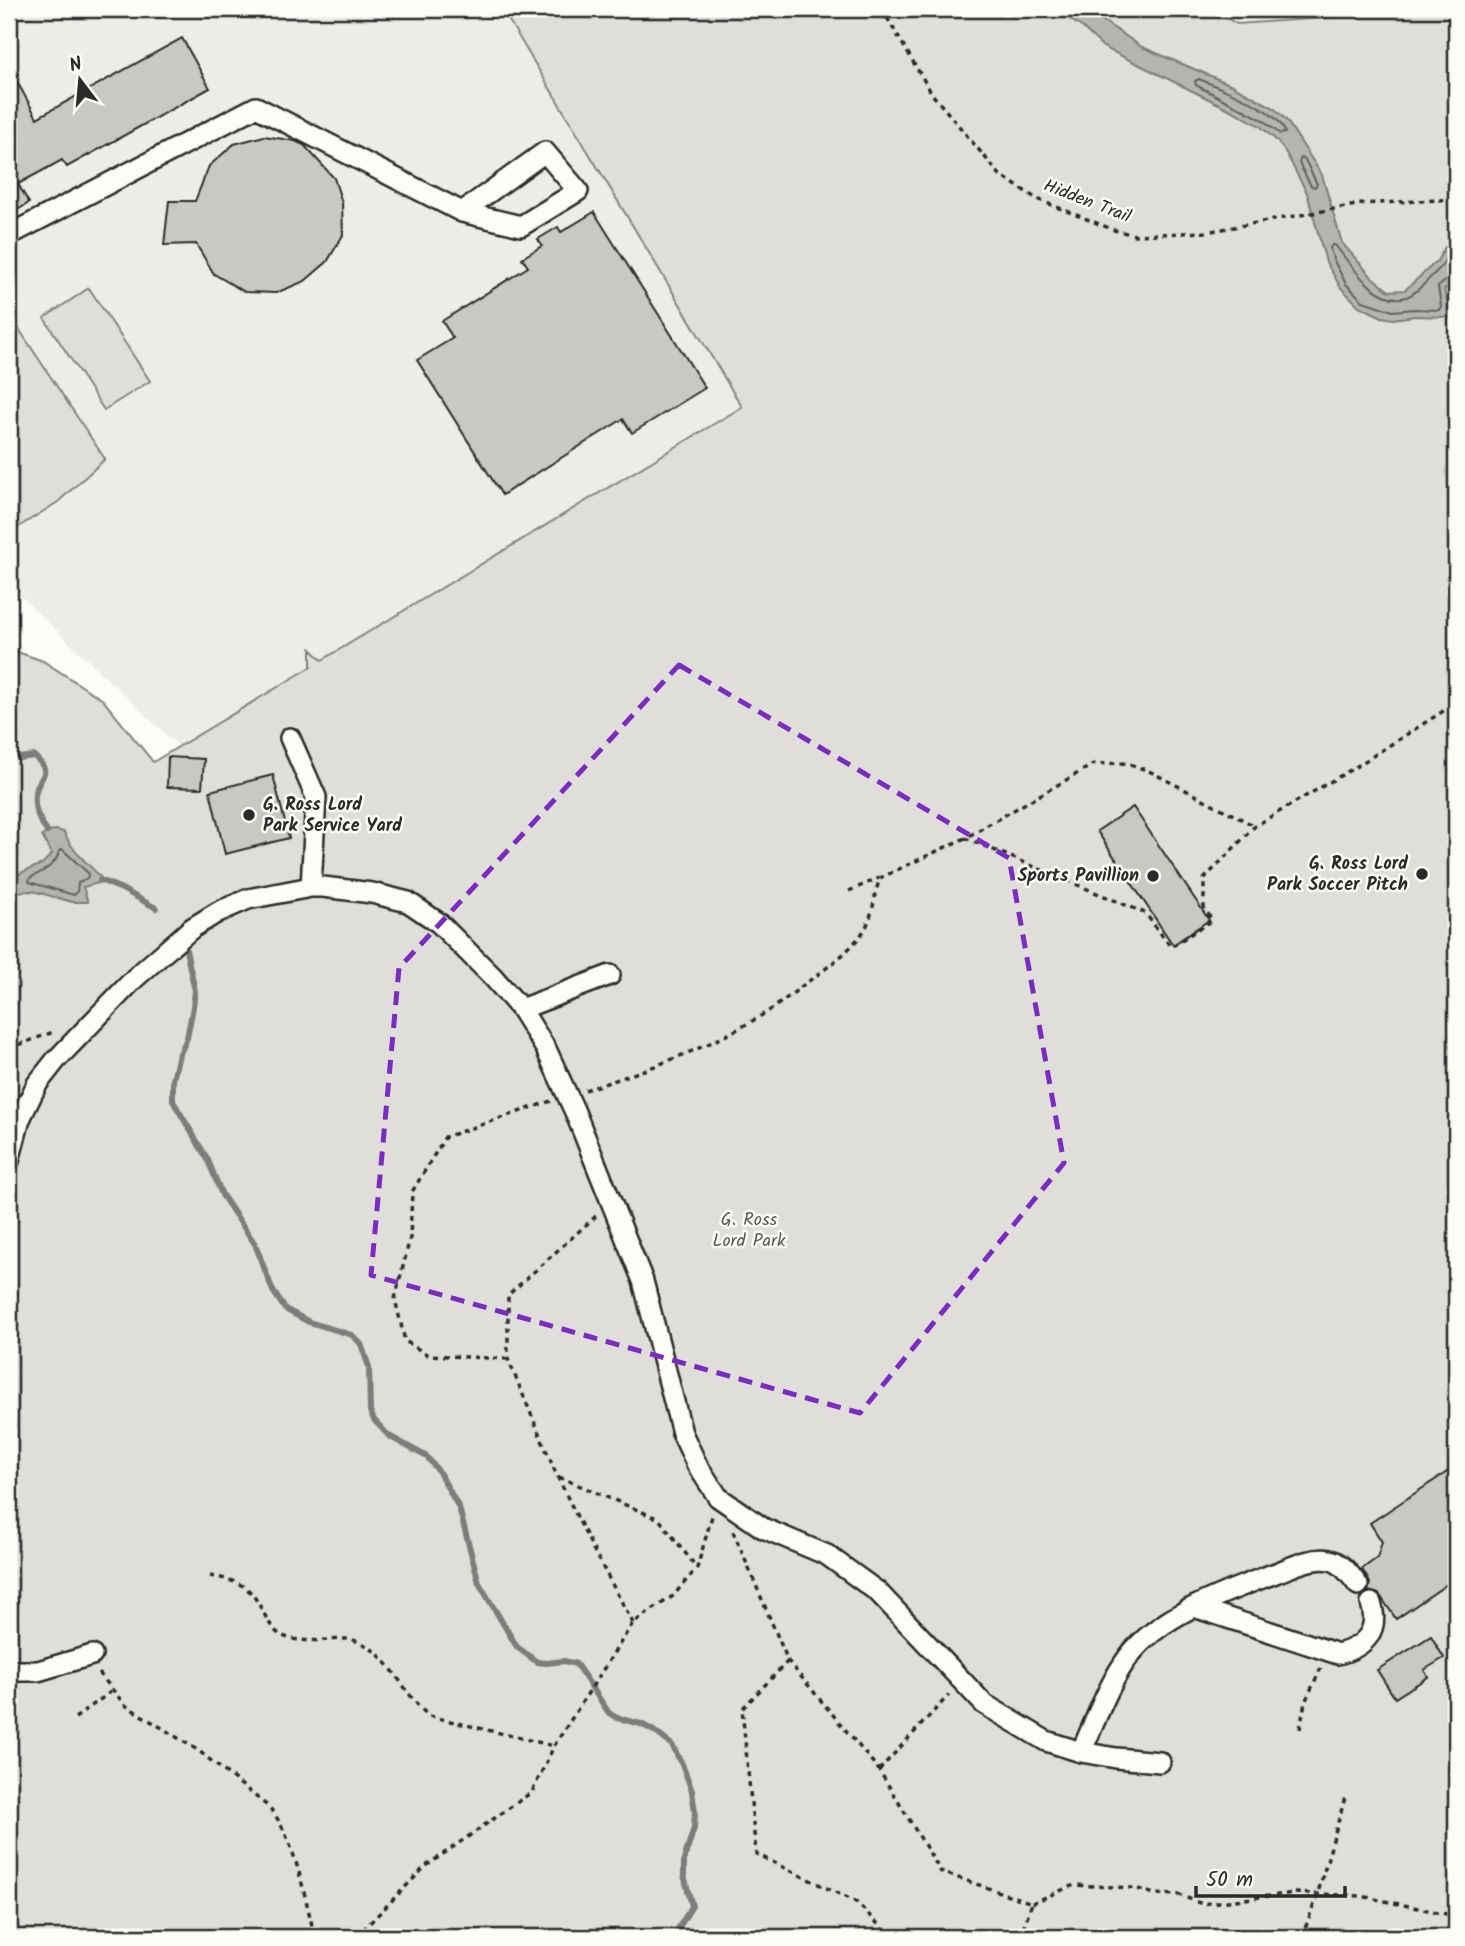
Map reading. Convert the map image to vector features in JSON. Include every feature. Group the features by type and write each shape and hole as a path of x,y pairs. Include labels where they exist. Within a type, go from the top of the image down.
{"lane":[{"path":"9,235 256,107 462,212 521,226 578,191 545,152 462,212"},
{"path":"290,738 316,797 311,887"},
{"path":"9,1161 20,1119 37,1084 55,1060 135,978 192,928 218,912 248,899 311,887 372,893 408,902 439,923 494,977 521,1009 546,1049 568,1095 643,1282 682,1433 697,1465 718,1497 763,1528 827,1555 878,1592 984,1704 1046,1741 1081,1752 1160,1762"},
{"path":"521,1009 610,975"},
{"path":"1081,1752 1105,1699 1129,1656 1150,1634 1194,1607 1225,1592 1312,1561 1332,1560 1347,1570 1358,1585"},
{"path":"1194,1607 1338,1654 1355,1650 1367,1639 1373,1626 1374,1612 1371,1603"},
{"path":"9,1671 38,1671 92,1655"}],"path":[{"name":"Hidden Trail","path":"882,9 932,94 1000,175 1037,200 1114,230 1135,235 1213,231 1362,204 1456,199"},
{"path":"965,838 1145,913 1171,947 1212,920 1204,908 1205,879 1255,826 1456,703"},
{"path":"849,891 965,838 1094,764 1126,763 1152,772 1255,826"},
{"path":"508,1359 428,1355 405,1341 395,1299 410,1238 412,1192 444,1137 693,1050 767,1012 837,961 857,940 873,911 875,891 880,878"},
{"path":"9,1046 61,1029"},
{"path":"612,1201 508,1295 508,1359 557,1476 633,1622"},
{"path":"557,1476 659,1520 697,1568"},
{"path":"356,1937 426,1866 533,1792 554,1746 633,1622 673,1596 697,1568 718,1497"},
{"path":"718,1497 788,1661 879,1770 941,1872 1032,1903 1074,1885 1135,1888 1154,1894 1180,1895 1202,1904 1295,1893 1360,1896 1456,1916"},
{"path":"210,1576 230,1580 248,1589 274,1629 282,1636 293,1639 349,1639 358,1641 378,1653 390,1665 419,1708 429,1716 554,1746"},
{"path":"1300,1729 1305,1702 1330,1651"},
{"path":"92,1655 99,1675 130,1709 209,1759 270,1808 279,1819 289,1841 315,1937"},
{"path":"788,1661 742,1709 756,1854 856,1902 891,1937"},
{"path":"879,1770 961,1681"},
{"path":"75,1718 112,1691"},
{"path":"1302,1937 1317,1896 1346,1794"},
{"path":"1020,1937 1032,1903"},
{"path":"1451,1937 1456,1926"}],"highlighted area":[{"path":"679,665 1009,858 1064,1163 860,1413 371,1275 399,968"}],"shaded area":[{"path":"9,9 502,9 742,407 179,747 9,585"},
{"path":"1189,9 1415,9 1246,46"}],"green space":[{"name":"G. Ross Lord Park","path":"502,9 1211,9 1237,24 1324,18 1358,9 1456,9 1456,1937 9,1937 9,649 43,661 103,700 153,762 311,667 311,649 322,660 742,407"},
{"path":"89,288 150,381 104,410 44,318"},
{"path":"9,314 105,459 58,502 9,533"}],"water":[{"path":"1054,9 1091,9 1093,14 1142,47 1232,85 1274,108 1287,121 1322,175 1342,243 1372,277 1389,291 1405,290 1437,261 1445,247 1456,241 1456,281 1444,290 1448,303 1456,310 1456,323 1447,317 1415,316 1393,319 1359,306 1341,288 1326,262 1307,193 1277,141 1260,126 1233,111 1103,47 1083,28"},
{"path":"56,830 64,832 76,852 101,878 99,883 83,887 88,902 72,902 33,891 9,892 11,877 42,864 52,854 42,836"}],"building":[{"path":"182,38 210,88 67,167 62,160 18,184 29,203 9,215 9,67 37,118"},
{"path":"264,136 304,145 334,178 342,203 343,235 327,262 305,281 276,293 245,292 214,274 196,244 164,245 169,201 195,201 209,166 234,144"},
{"path":"594,212 705,388 632,433 623,419 502,495 417,360 453,338 442,321 528,267 522,258 542,246 538,239 558,227 561,232"},
{"path":"168,757 204,759 202,788 167,787"},
{"name":"G. Ross Lord Park Service Yard","path":"273,775 289,838 225,854 210,791"},
{"name":"Sports Pavillion","path":"1133,807 1209,920 1173,945 1097,831"},
{"path":"1456,1466 1456,1578 1396,1619 1379,1594 1368,1591 1370,1583 1362,1569 1377,1558 1382,1542 1370,1523"},
{"path":"1431,1636 1444,1658 1424,1670 1428,1677 1395,1698 1377,1670"}],"waterway":[{"path":"9,752 19,758 34,756 43,767 35,805 47,832"},
{"path":"100,880 156,908"},
{"path":"186,950 195,991 187,1038 178,1058 173,1080 173,1101 208,1160 222,1195 255,1244 273,1291 285,1309 309,1322 352,1335 361,1344 369,1367 370,1411 374,1420 389,1436 427,1457 439,1472 459,1508 479,1583 517,1647 537,1662 564,1661 576,1664 609,1713 654,1731 672,1745 682,1764 692,1791 695,1812 694,1828 684,1860 684,1875 692,1906 673,1937"}],"place":[{"name":"G. Ross Lord Park Service Yard","path":"249,815"},
{"name":"G. Ross Lord Park Soccer Pitch","path":"1422,874"},
{"name":"Sports Pavillion","path":"1153,876"}]}
